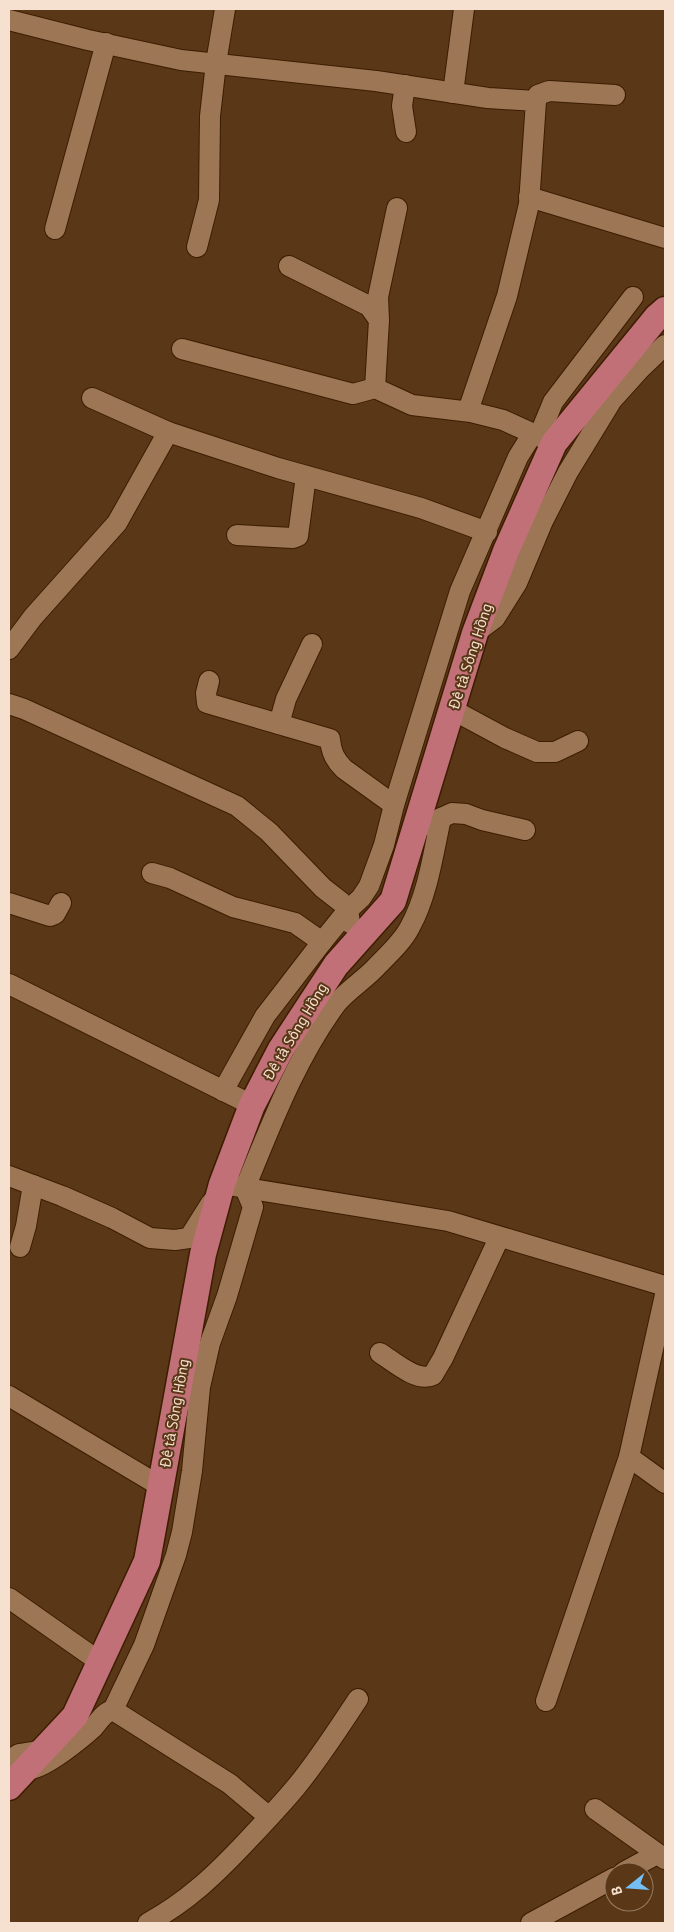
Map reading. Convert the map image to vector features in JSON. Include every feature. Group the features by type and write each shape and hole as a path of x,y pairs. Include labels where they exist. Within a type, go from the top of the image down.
{"main road":[{"name":"Đê tả Sông Hồng","path":"14,1772 44,1750 76,1716 147,1561 202,1254 234,1186 252,1105 296,1024 336,965 394,901 475,633 506,551 542,438 602,386 657,317 665,310"}],"street":[{"path":"197,247 209,200 210,116 225,9"},
{"path":"453,93 464,9"},
{"path":"9,20 181,60 405,85 488,98 536,102"},
{"path":"55,229 106,43"},
{"path":"405,85 402,106 406,132"},
{"path":"468,411 507,296 529,197 538,95 549,91 615,95"},
{"path":"529,197 665,238"},
{"path":"375,388 379,320 378,297 397,208"},
{"path":"289,266 369,306 379,320"},
{"path":"223,1091 265,1016 322,942 348,910 361,898 369,886 384,845 394,805 460,591 518,457 542,438 553,402 633,297"},
{"path":"475,633 495,618 517,582 543,521 568,472 612,400 665,345"},
{"path":"182,350 353,394 375,388 412,405 468,411 503,420 542,438"},
{"path":"602,386 640,369"},
{"path":"92,398 168,432 306,476 421,508 487,532"},
{"path":"9,650 33,617 117,523 168,432"},
{"path":"237,534 293,538 298,536 306,476"},
{"path":"279,724 286,699 312,644"},
{"path":"209,681 206,693 207,703 330,740 331,751 340,765 394,805"},
{"path":"9,704 39,715 237,806 269,832 322,888 341,902 348,910 350,931 338,956 336,965"},
{"path":"453,710 505,738 537,752 555,752 578,741"},
{"path":"408,855 441,818 452,813 466,814 482,820 525,830"},
{"path":"296,1024 336,1004 377,967 409,929 421,905 441,818"},
{"path":"152,873 170,878 233,907 295,922 322,942"},
{"path":"9,903 50,916 55,914 61,903"},
{"path":"9,984 252,1105"},
{"path":"9,1176 62,1196 112,1218 150,1238 175,1240 189,1238 234,1186 297,1066 336,1004"},
{"path":"20,1247 34,1185"},
{"path":"234,1186 448,1221 499,1238 665,1286"},
{"path":"14,1772 36,1768 47,1763 92,1728 108,1711 113,1710 144,1645 180,1540 192,1471 200,1387 210,1343 227,1296 253,1207 234,1186"},
{"path":"380,1353 424,1378 433,1375 443,1358 499,1238"},
{"path":"546,1701 629,1457 665,1295"},
{"path":"9,1396 160,1486"},
{"path":"629,1457 665,1483"},
{"path":"9,1598 100,1662"},
{"path":"148,1923 183,1902 209,1881 269,1817 296,1787 358,1699"},
{"path":"113,1710 230,1784 269,1817"},
{"path":"595,1809 661,1857"},
{"path":"649,1862 661,1857"},
{"path":"531,1923 604,1883"}]}
